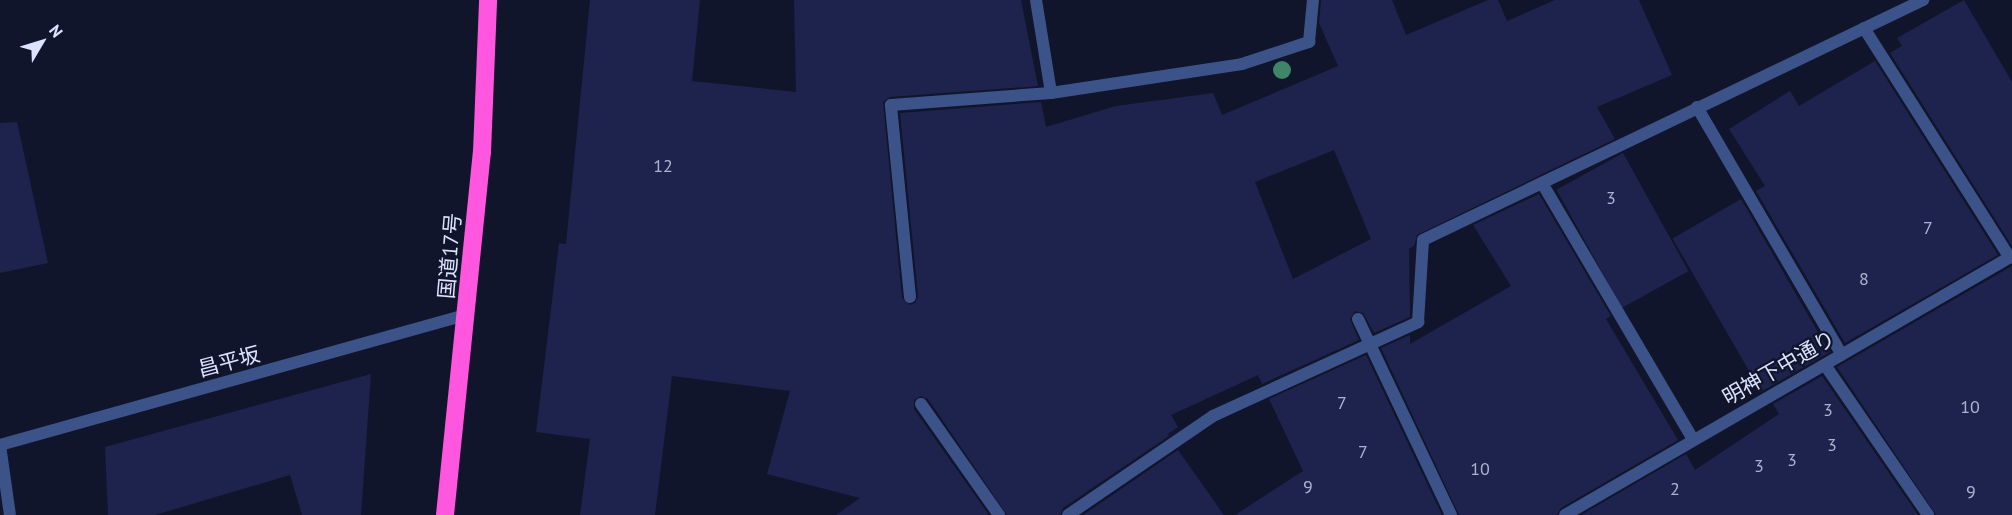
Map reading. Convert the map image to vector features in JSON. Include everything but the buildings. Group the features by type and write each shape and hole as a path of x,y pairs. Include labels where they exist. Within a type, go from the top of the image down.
{"highway":[{"name":"国道17号","path":"445,515 482,152 488,0"}],"street":[{"path":"1036,0 1051,93"},
{"path":"909,297 891,105 1051,93 1242,64 1310,42 1313,0"},
{"path":"1068,515 1213,416 1418,322 1422,240 1923,0"},
{"path":"1863,28 2011,257"},
{"path":"1697,107 1842,355"},
{"path":"1542,183 1693,439"},
{"name":"明神下中通り","path":"1565,515 2011,257"},
{"name":"昌平坂","path":"0,445 467,315"},
{"path":"1359,318 1451,515"},
{"path":"1825,364 1928,515"},
{"path":"921,405 999,515"},
{"path":"0,445 10,515"}]}
